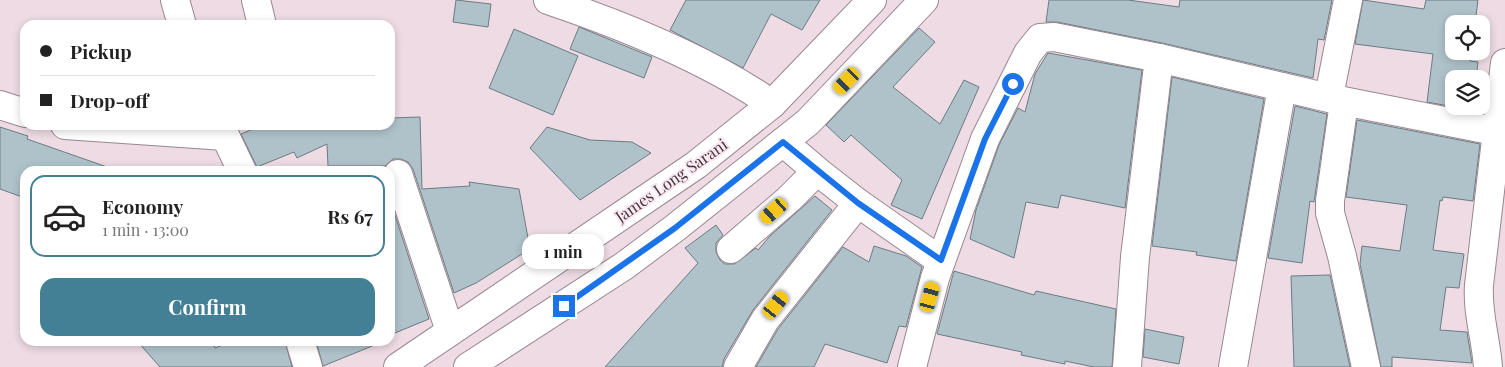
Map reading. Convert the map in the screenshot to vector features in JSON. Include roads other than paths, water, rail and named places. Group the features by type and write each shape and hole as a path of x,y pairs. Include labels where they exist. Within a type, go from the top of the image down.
{"street":[{"path":"175,0 181,20"},
{"path":"256,0 261,20"},
{"path":"548,0 631,31 743,85 772,104"},
{"name":"James Long Sarani","path":"398,367 696,165 772,104 872,0"},
{"path":"468,367 624,266 675,228 808,122 924,0"},
{"path":"1348,0 1331,86 1339,101 1330,212 1342,256 1366,367"},
{"path":"912,367 941,260 985,139 1028,53 1040,38 1054,38 1159,58 1339,101 1502,132"},
{"path":"1127,367 1135,257 1159,58"},
{"path":"1488,367 1487,349 1478,307 1478,285 1502,132 1505,63"},
{"path":"1233,367 1282,87"},
{"path":"0,105 20,111"},
{"path":"196,130 222,131 240,166"},
{"path":"783,142 858,203 941,260"},
{"path":"731,248 789,199 817,171"},
{"path":"398,174 450,331"},
{"path":"738,367 765,320 858,203"},
{"path":"302,346 308,367"}]}
